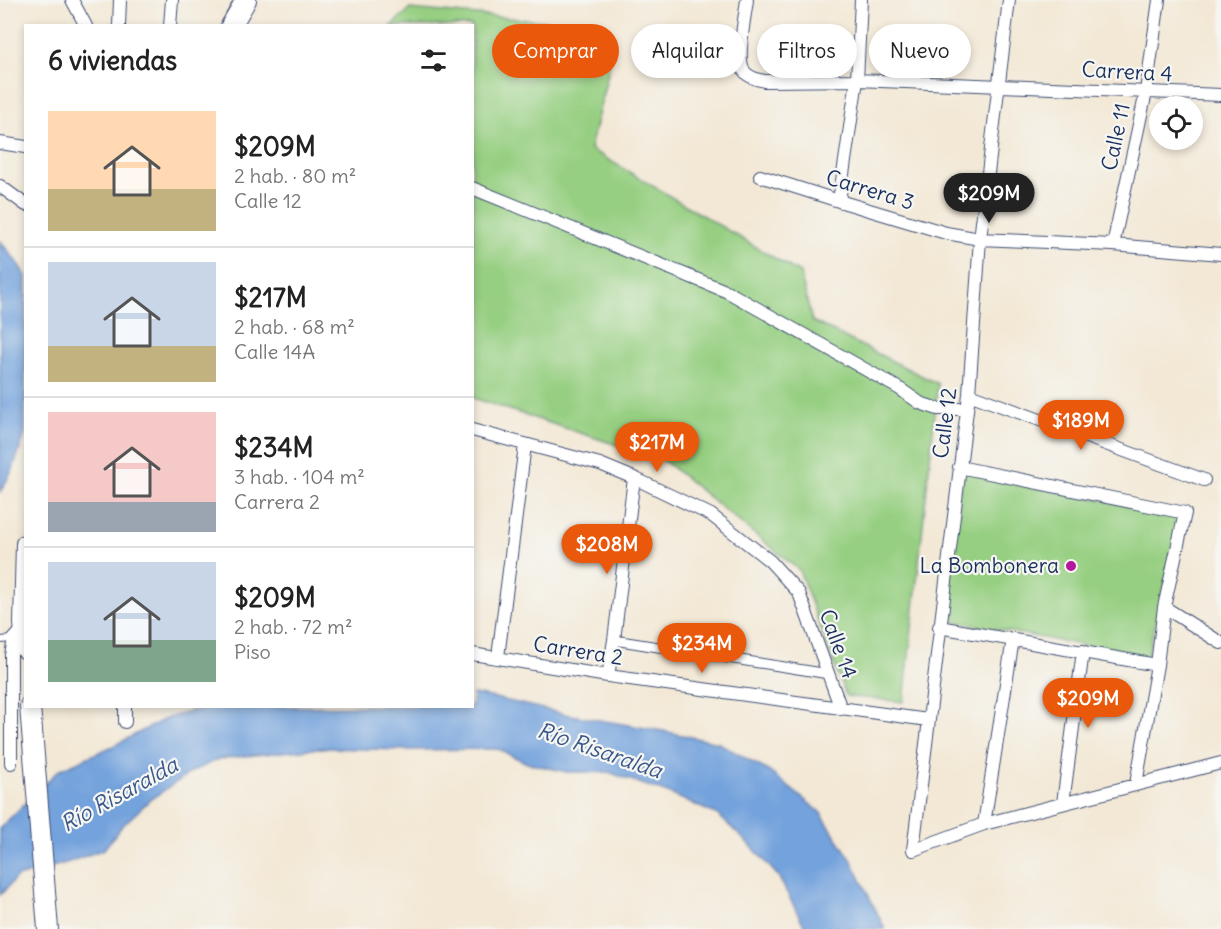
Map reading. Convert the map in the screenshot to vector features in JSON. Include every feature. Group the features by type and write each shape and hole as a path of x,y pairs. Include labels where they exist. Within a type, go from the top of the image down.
{"main road":[{"path":"232,24 246,0"},
{"path":"21,639 24,589"},
{"path":"30,708 47,922"}],"street":[{"path":"72,0 85,24"},
{"path":"119,24 120,0"},
{"path":"170,24 172,0"},
{"name":"Carrera 4","path":"747,0 741,64 745,74 753,79 765,81 857,80 1221,95"},
{"path":"839,201 857,80 861,0"},
{"name":"Calle 12","path":"984,824 913,850 969,394 980,239 1009,0"},
{"name":"Calle 11","path":"1113,245 1146,92 1159,0"},
{"path":"0,142 24,147"},
{"name":"Carrera 3","path":"760,176 946,233 980,239 1113,245 1221,254"},
{"path":"0,186 24,204"},
{"path":"474,189 728,292 890,383 920,403 938,409 967,409"},
{"path":"969,394 1204,480"},
{"path":"474,431 600,464 634,478 608,676"},
{"path":"498,657 525,445"},
{"path":"959,467 1185,513 1164,607 1157,665 1136,784"},
{"name":"Calle 14","path":"634,478 711,515 770,561 799,593 841,709"},
{"path":"1164,607 1221,643"},
{"path":"939,627 1157,665"},
{"path":"11,764 11,655 21,639"},
{"path":"1013,639 984,824 1221,763"},
{"path":"614,640 829,674"},
{"path":"1063,803 1083,651"},
{"name":"Carrera 2","path":"474,654 608,676 928,720"},
{"path":"124,708 125,722"}],"lane":[{"path":"0,640 21,639"}],"green space":[{"path":"410,9 576,24 492,24 492,78 607,78 590,149 800,273 812,321 938,384 904,702 846,696 799,570 663,460 474,398 474,24 393,24"},
{"path":"961,470 1182,517 1147,657 945,620"}],"water":[{"path":"0,241 24,273 24,437 13,469 0,493"},
{"name":"Río Risaralda","path":"474,694 719,743 770,772 820,812 851,859 885,929 806,929 778,876 754,849 718,815 668,793 608,772 567,772 527,763 498,749 320,748 219,759 193,771 150,800 122,826 104,849 17,877 0,895 0,828 59,770 165,719 199,708 474,708"}],"place":[{"name":"La Bombonera","path":"1071,566"}]}
